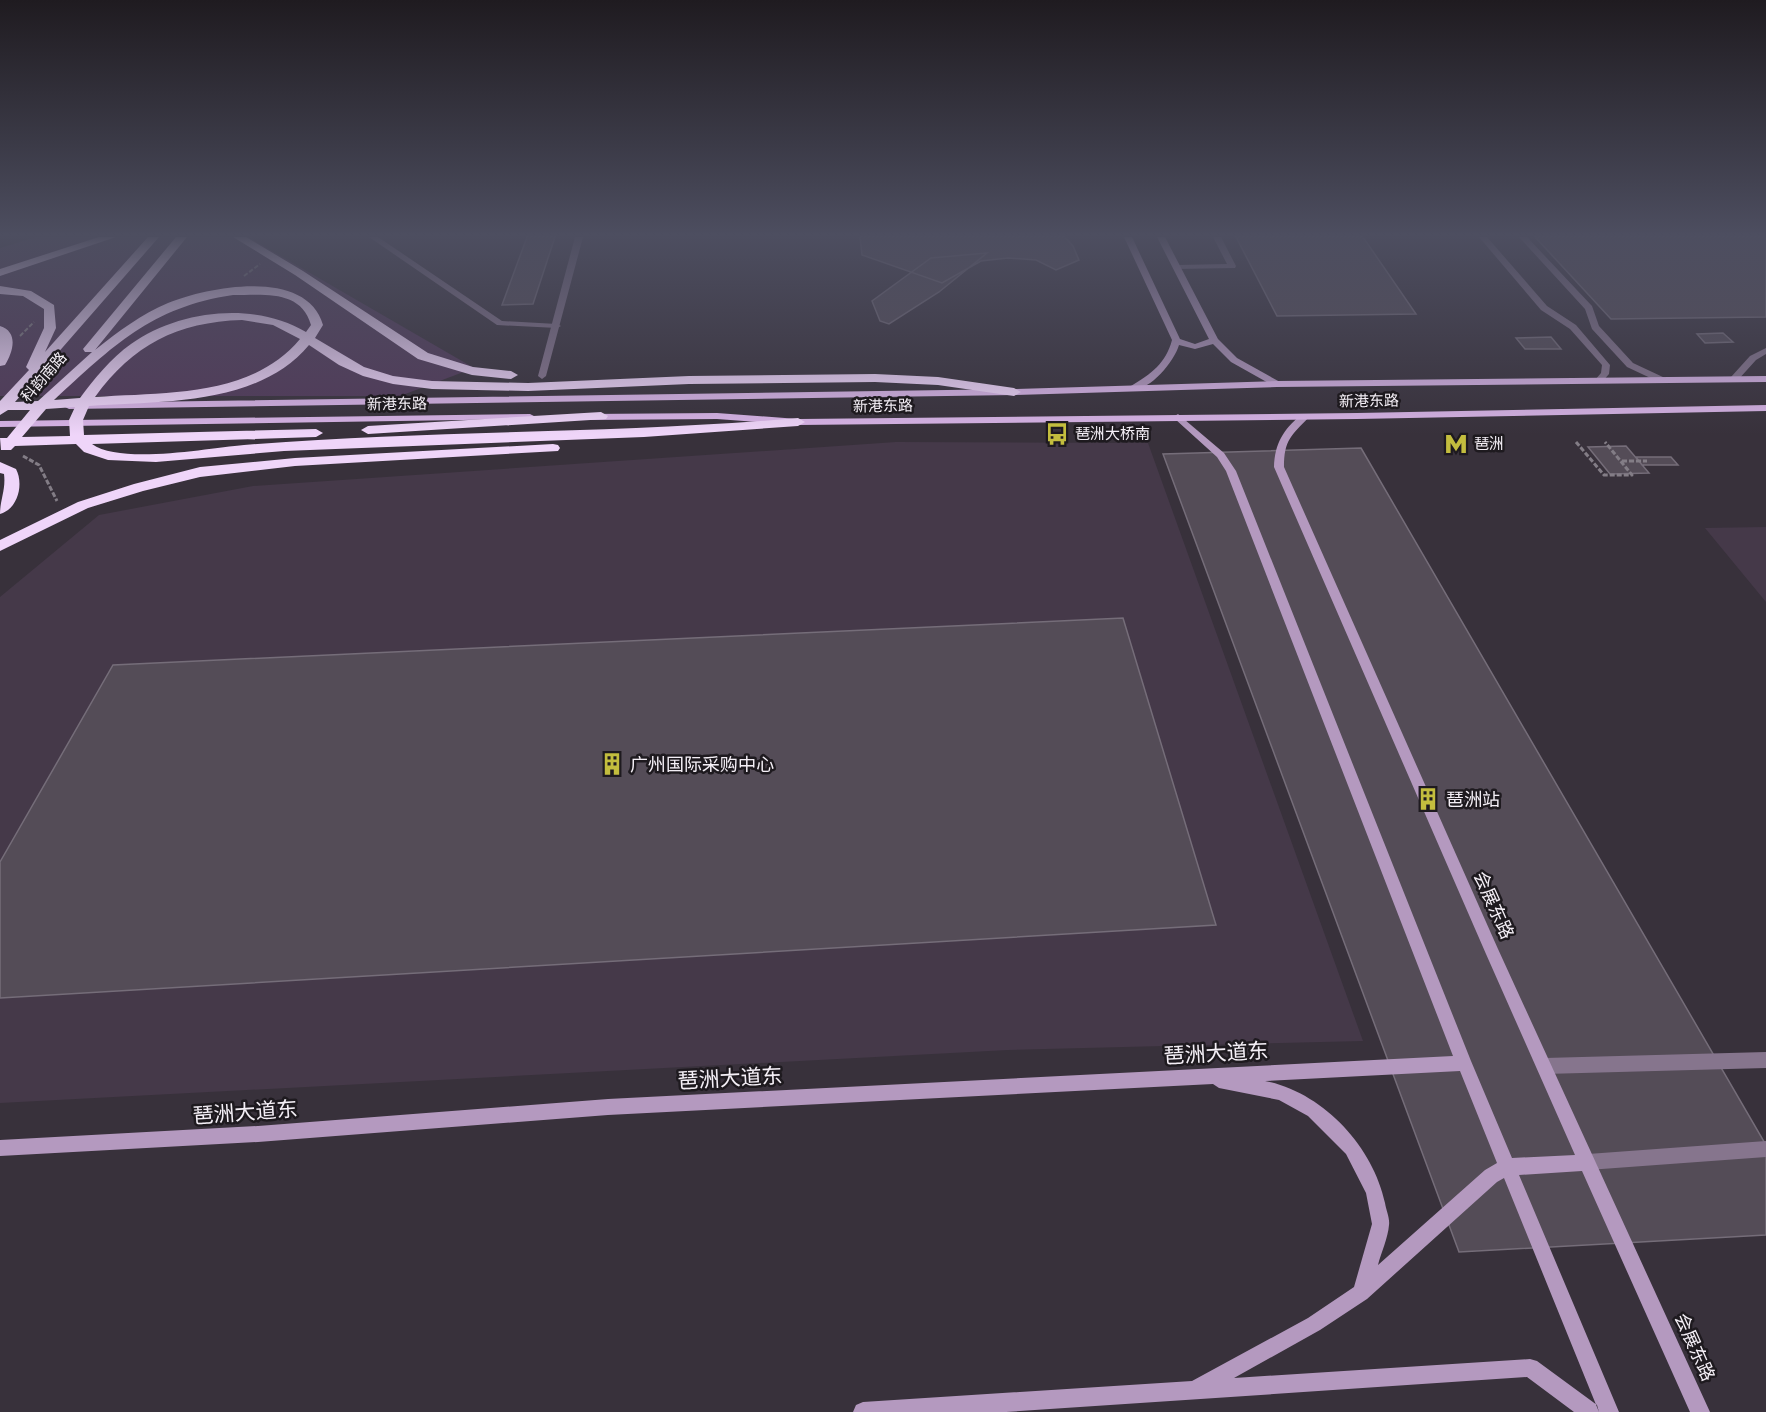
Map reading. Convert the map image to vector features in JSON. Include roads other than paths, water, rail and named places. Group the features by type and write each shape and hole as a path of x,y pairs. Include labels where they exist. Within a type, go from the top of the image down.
{"highway":[{"path":"39,362 50,328 50,308 44,303"},
{"name":"科韵南路","path":"0,408 20,390 39,362 93,303"},
{"name":"科韵南路","path":"0,454 47,399 84,362 130,303"},
{"path":"84,362 146,317 181,303"},
{"path":"0,408 164,397 248,381 267,373 295,353 309,339 317,325 315,314 306,303"},
{"path":"344,303 423,356 481,373 687,380"},
{"path":"798,422 676,431 308,445 123,458 107,456 85,448 75,432 74,423 84,403 116,363 132,348 170,329 219,317 253,317 277,322 297,331 345,364 381,377 415,383 471,386 687,380 896,379 933,381 1014,392"},
{"path":"0,330 5,336 7,349 0,362"},
{"path":"0,442 342,432 601,416"},
{"path":"0,546 83,506 139,487 200,472 295,462 553,448 676,431"},
{"path":"0,466 11,472 14,490 11,498 0,509"}],"main road":[{"name":"新港东路","path":"19,407 1014,392 1277,384 1766,379"},
{"name":"新港东路","path":"0,424 601,416 717,416 798,422 1304,417 1766,408"}],"street":[{"path":"471,303 500,322 557,326"},
{"path":"542,376 563,303"},
{"path":"1159,303 1176,340 1182,345 1196,347 1208,345 1214,340"},
{"path":"1195,303 1214,340 1234,360 1277,384"},
{"path":"1540,303 1573,327 1606,365 1605,374 1599,380"},
{"path":"1584,303 1589,308 1595,327 1630,365 1662,380"},
{"path":"1134,388 1161,371 1169,362 1176,340"},
{"path":"1734,379 1763,354"},
{"path":"1178,417 1221,455 1231,471 1464,1063 1609,1412"},
{"name":"会展东路","path":"1304,417 1288,429 1279,448 1279,467 1488,944 1700,1412"},
{"path":"1545,1066 1766,1060"},
{"name":"琶洲大道东","path":"0,1148 258,1134 608,1107 1464,1063"},
{"path":"1202,1076 1281,1092 1314,1110 1352,1148 1374,1191 1381,1224 1361,1293"},
{"path":"1195,1389 1314,1324 1361,1293 1491,1176 1507,1167 1766,1149"},
{"path":"863,1412 1530,1368 1590,1412"}],"place":[{"name":"琶洲大桥南","path":"1057,434"},
{"name":"琶洲","path":"1456,444"},
{"name":"广州国际采购中心","path":"612,764"},
{"name":"琶洲站","path":"1428,799"}]}
